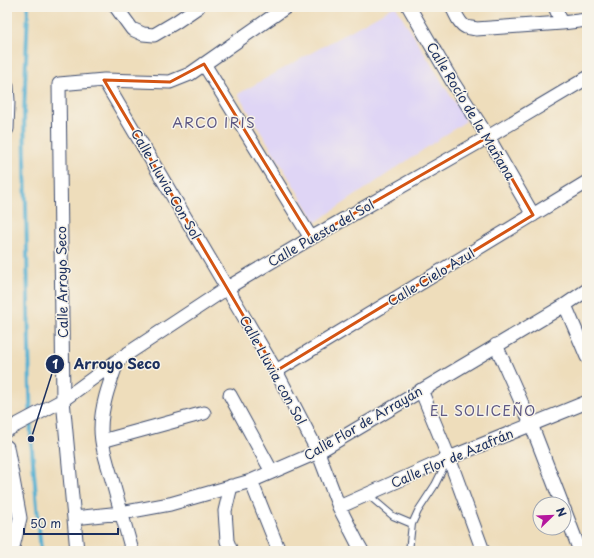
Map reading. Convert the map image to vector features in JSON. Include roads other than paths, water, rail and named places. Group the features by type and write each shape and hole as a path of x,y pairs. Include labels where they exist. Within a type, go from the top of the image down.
{"street":[{"path":"116,7 132,29 143,34 154,35 198,7"},
{"path":"104,80 170,82 190,74 286,7"},
{"name":"Calle Rocío de la Mañana","path":"409,7 533,214"},
{"path":"452,7 461,23 466,27 476,29 587,20"},
{"path":"555,7 562,23"},
{"path":"204,64 311,238"},
{"name":"Calle Puesta del Sol","path":"12,427 58,403 118,360 227,288 311,238 488,138 587,78"},
{"name":"Calle Arroyo Seco","path":"77,551 74,518 58,403 59,84 104,80"},
{"name":"Calle Lluvia Con Sol","path":"104,80 227,288"},
{"path":"7,87 7,129"},
{"name":"Calle Cielo Azul","path":"276,371 587,182"},
{"name":"Calle Lluvia con Sol","path":"227,288 276,371 318,452 340,507 362,551"},
{"name":"Calle Flor de Arrayán","path":"74,518 122,513 170,504 251,481 318,452 565,305 587,290"},
{"path":"565,305 587,357"},
{"path":"496,345 531,424 559,496"},
{"path":"118,360 108,387 102,412 101,428 102,441 107,463 132,551"},
{"path":"421,390 449,458 483,551"},
{"path":"230,395 272,472"},
{"name":"Calle Flor de Azafrán","path":"340,507 449,458 587,402"},
{"path":"102,441 204,413"},
{"path":"7,447 20,518 11,551"},
{"path":"251,481 279,551"},
{"path":"231,486 224,511 227,541 231,551"},
{"path":"572,530 580,551"}],"lane":[{"path":"409,551 412,524 449,458"},
{"path":"367,494 393,516 412,524"}],"waterway":[{"path":"28,7 24,113 31,439 41,551"}],"place":[{"name":"Arroyo Seco","path":"31,439"}],"district":[{"name":"ARCO IRIS","path":"214,123"},
{"name":"EL SOLICEÑO","path":"483,411"}]}
